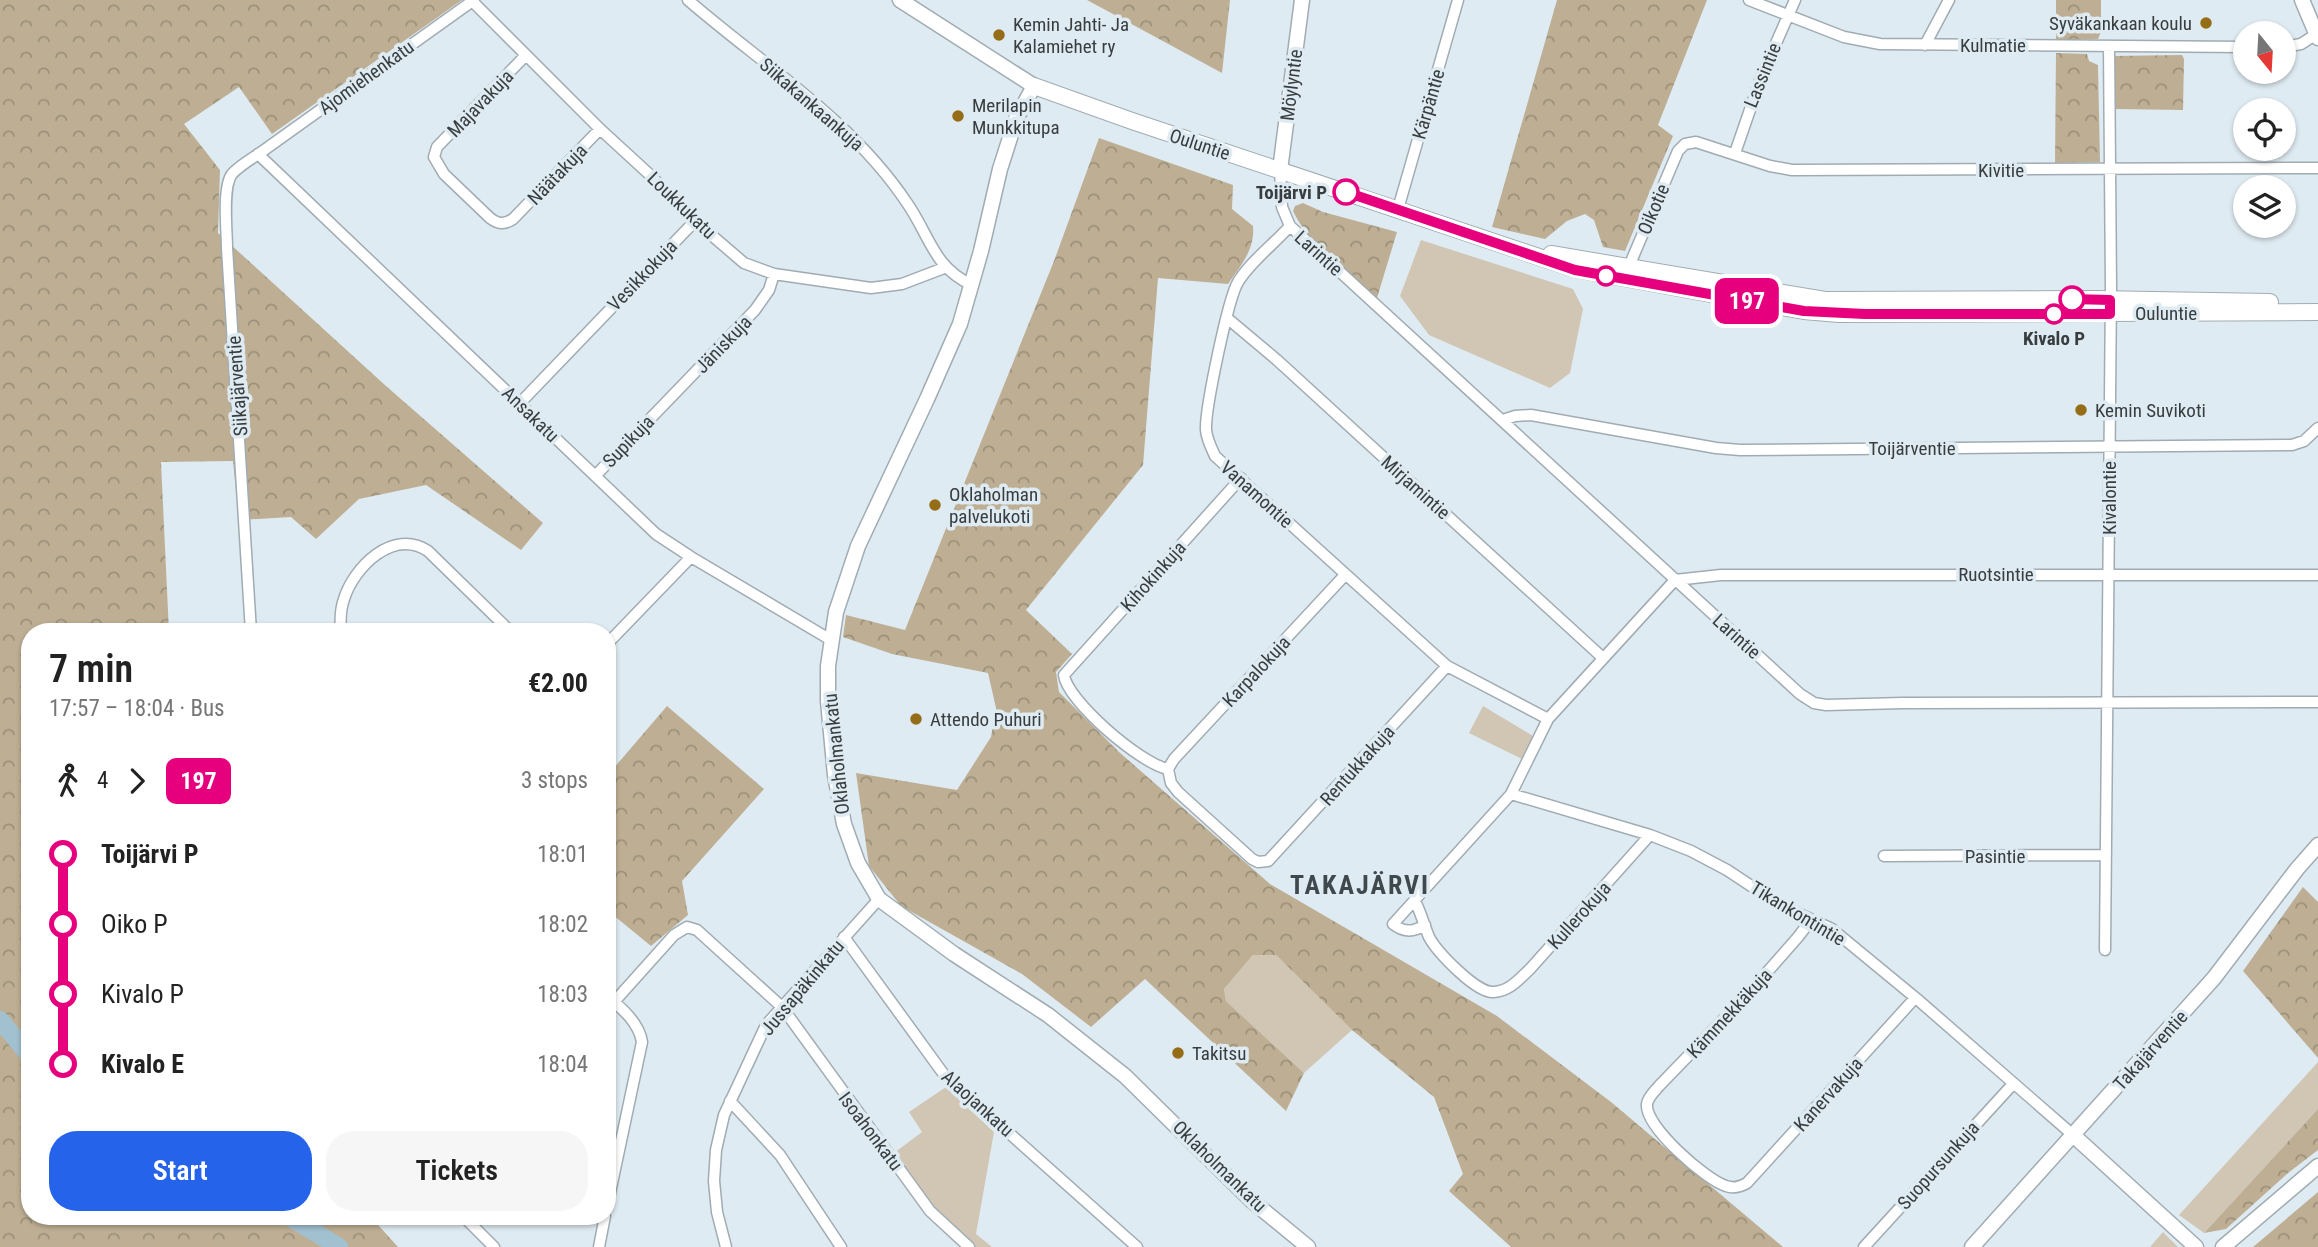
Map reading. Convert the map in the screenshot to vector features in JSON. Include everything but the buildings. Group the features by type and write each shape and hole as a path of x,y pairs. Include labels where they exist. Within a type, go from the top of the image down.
{"main road":[{"name":"Ouluntie","path":"1034,86 1518,250 1627,273 1825,300 2318,312"},
{"name":"Ouluntie","path":"2110,307 2318,302"}],"street":[{"name":"Loukkukatu","path":"473,0 600,129 695,221 744,264 774,274 871,288 902,284 944,268"},
{"name":"Ajomiehenkatu","path":"258,154 473,0"},
{"name":"Siikakankaankuja","path":"688,0 861,144 904,198 944,268 972,285"},
{"name":"Ouluntie","path":"900,0 1034,86"},
{"name":"Möylyntie","path":"1280,170 1302,0"},
{"name":"Kärpäntie","path":"1398,209 1458,0"},
{"name":"Kulmatie","path":"1749,0 1844,37 1880,44 2233,47"},
{"name":"Lassintie","path":"1735,153 1746,115 1795,0"},
{"path":"1925,45 1949,0"},
{"path":"2296,46 2317,35 2302,0"},
{"name":"Kivalontie","path":"2105,950 2109,574 2109,46"},
{"name":"Majavakuja","path":"513,219 502,224 490,218 439,169 434,151 526,55"},
{"name":"Oklaholmankatu","path":"1034,86 1016,119 1000,169 960,324 928,399 858,546 842,590 828,666 828,709 841,814 854,854 879,899 954,954 1048,1015 1125,1076 1252,1201 1308,1247"},
{"name":"Näätakuja","path":"513,219 600,129"},
{"name":"Kivitie","path":"1688,142 1708,145 1770,166 1792,170 2318,169"},
{"name":"Oikotie","path":"1627,273 1678,151 1688,142"},
{"name":"Ansakatu","path":"258,154 656,534 831,640"},
{"name":"Siikajärventie","path":"250,623 226,212 231,176 258,154"},
{"path":"1280,170 1282,207 1290,226"},
{"name":"Vesikkokuja","path":"520,403 695,221"},
{"name":"Vanamontie","path":"1290,226 1243,274 1235,288 1206,422 1206,434 1215,456 1447,666 1548,719"},
{"name":"Larintie","path":"1290,226 1800,694 1819,704 2318,702"},
{"name":"Jäniskuja","path":"662,407 755,310 769,290 774,274"},
{"name":"Mirjamintie","path":"1227,318 1277,360 1603,658"},
{"name":"Supikuja","path":"595,476 662,407"},
{"name":"Toijärventie","path":"1503,420 1531,415 1728,450 2292,445 2304,441 2318,428"},
{"name":"Kihokinkuja","path":"1168,769 1152,764 1124,745 1070,691 1064,675 1241,478"},
{"path":"341,623 341,606 354,580 382,550 391,545 404,544 428,551 502,623"},
{"path":"616,635 691,557"},
{"name":"Karpalokuja","path":"1168,769 1174,759 1345,575"},
{"name":"Ruotsintie","path":"1675,580 1708,575 2318,575"},
{"path":"1415,901 1425,925 1416,931 1405,931 1394,925 1415,901 1511,794 1548,719 1675,580"},
{"name":"Rentukkakuja","path":"1168,769 1170,780 1178,792 1250,858 1265,862 1279,851 1447,666"},
{"name":"Tikankontintie","path":"1511,794 1650,835 1710,860 1780,905 1832,929 1916,998 2073,1135"},
{"name":"Kullerokuja","path":"1425,925 1434,945 1472,983 1489,992 1504,990 1530,969 1650,835"},
{"name":"Takajärventie","path":"1972,1247 2214,978 2318,845"},
{"name":"Pasintie","path":"1884,856 2106,855"},
{"name":"Jussapäkinkatu","path":"726,1247 717,1212 714,1168 719,1133 730,1101 761,1033 879,899"},
{"name":"Kämmekkäkuja","path":"1739,1187 1730,1188 1720,1184 1678,1151 1656,1126 1647,1105 1659,1086 1722,1022 1811,920"},
{"name":"Isoahonkatu","path":"616,993 682,929 690,927 700,932 782,1007 930,1211 969,1247"},
{"name":"Alaojankatu","path":"844,937 945,1076 1137,1247"},
{"name":"Kanervakuja","path":"1739,1187 1750,1180 1916,998"},
{"path":"616,1005 637,1027 642,1042 616,1164"},
{"name":"Suopursunkuja","path":"1864,1247 2013,1084"},
{"path":"730,1101 780,1155 841,1247"},
{"path":"2073,1135 2196,1247"},
{"path":"2223,1247 2318,1166"},
{"path":"472,1225 494,1247"},
{"path":"599,1247 603,1225"}],"shaded area":[{"path":"1421,240 1573,289 1583,309 1570,373 1550,388 1429,335 1400,296"},
{"path":"1483,706 1533,736 1522,759 1469,733"},
{"path":"1253,955 1276,955 1352,1030 1304,1073 1226,1001 1224,989"},
{"path":"2318,1062 2318,1109 2204,1233 2179,1215"},
{"path":"946,1087 994,1132 976,1234 992,1247 976,1247 955,1232 932,1206 894,1153 922,1132 909,1112"},
{"path":"2163,1232 2178,1247 2150,1247"}],"green space":[{"path":"0,0 462,0 272,134 239,87 184,124 220,170 218,233 386,386 543,523 521,550 426,485 359,499 316,539 291,517 239,520 233,461 161,462 169,623 21,623 21,1225 378,1225 398,1247 0,1247"},
{"path":"1087,0 1230,0 1222,73"},
{"path":"1557,0 1707,0 1658,125 1673,136 1625,251 1603,247 1594,220 1585,214 1567,221 1545,239 1492,227"},
{"path":"2056,0 2101,0 2101,32 2098,39 2056,40"},
{"path":"2056,53 2087,54 2089,61 2098,65 2100,162 2055,163"},
{"path":"2182,55 2183,110 2115,109 2115,56"},
{"path":"1099,138 1233,185 1232,209 1253,226 1253,235 1246,257 1228,284 1158,278 1143,465 1026,610 1072,654 1056,672 1059,692 1119,752 1270,884 1497,1016 1611,1102 1783,1247 1511,1247 1449,1191 1463,1174 1434,1097 1352,1030 1276,955 1253,955 1224,989 1226,1001 1304,1073 1286,1111 1145,979 1091,1027 1022,974 901,906 869,866 856,773 957,790 991,737 996,708 988,673 892,654 843,637 846,615 905,630 1054,261"},
{"path":"1303,203 1323,212 1397,232 1377,298 1309,236 1293,211 1295,206"},
{"path":"667,706 764,789 682,881 688,915 651,946 616,917 616,766"},
{"path":"2303,887 2318,902 2318,1058 2243,971"},
{"path":"2318,1109 2318,1150 2226,1229 2204,1233"},
{"path":"2318,1192 2318,1247 2253,1247"}],"waterway":[{"path":"0,1020 21,1045"},
{"path":"303,1225 339,1247"}],"bus line":[{"name":"197","path":"1346,192 1575,270 1804,311 1839,314 2110,314 2110,300 2072,299"}],"place":[{"name":"Syväkankaan koulu","path":"2206,23"},
{"name":"Kemin Jahti- Ja Kalamiehet ry","path":"999,35"},
{"name":"Merilapin Munkkitupa","path":"958,116"},
{"name":"Toijärvi P","path":"1346,192"},
{"name":"Kivalo P","path":"2054,314"},
{"name":"Kemin Suvikoti","path":"2081,410"},
{"name":"Oklaholman palvelukoti","path":"935,505"},
{"name":"Attendo Puhuri","path":"916,719"},
{"name":"Takitsu","path":"1178,1053"}],"district":[{"name":"TAKAJÄRVI","path":"1360,885"}]}
